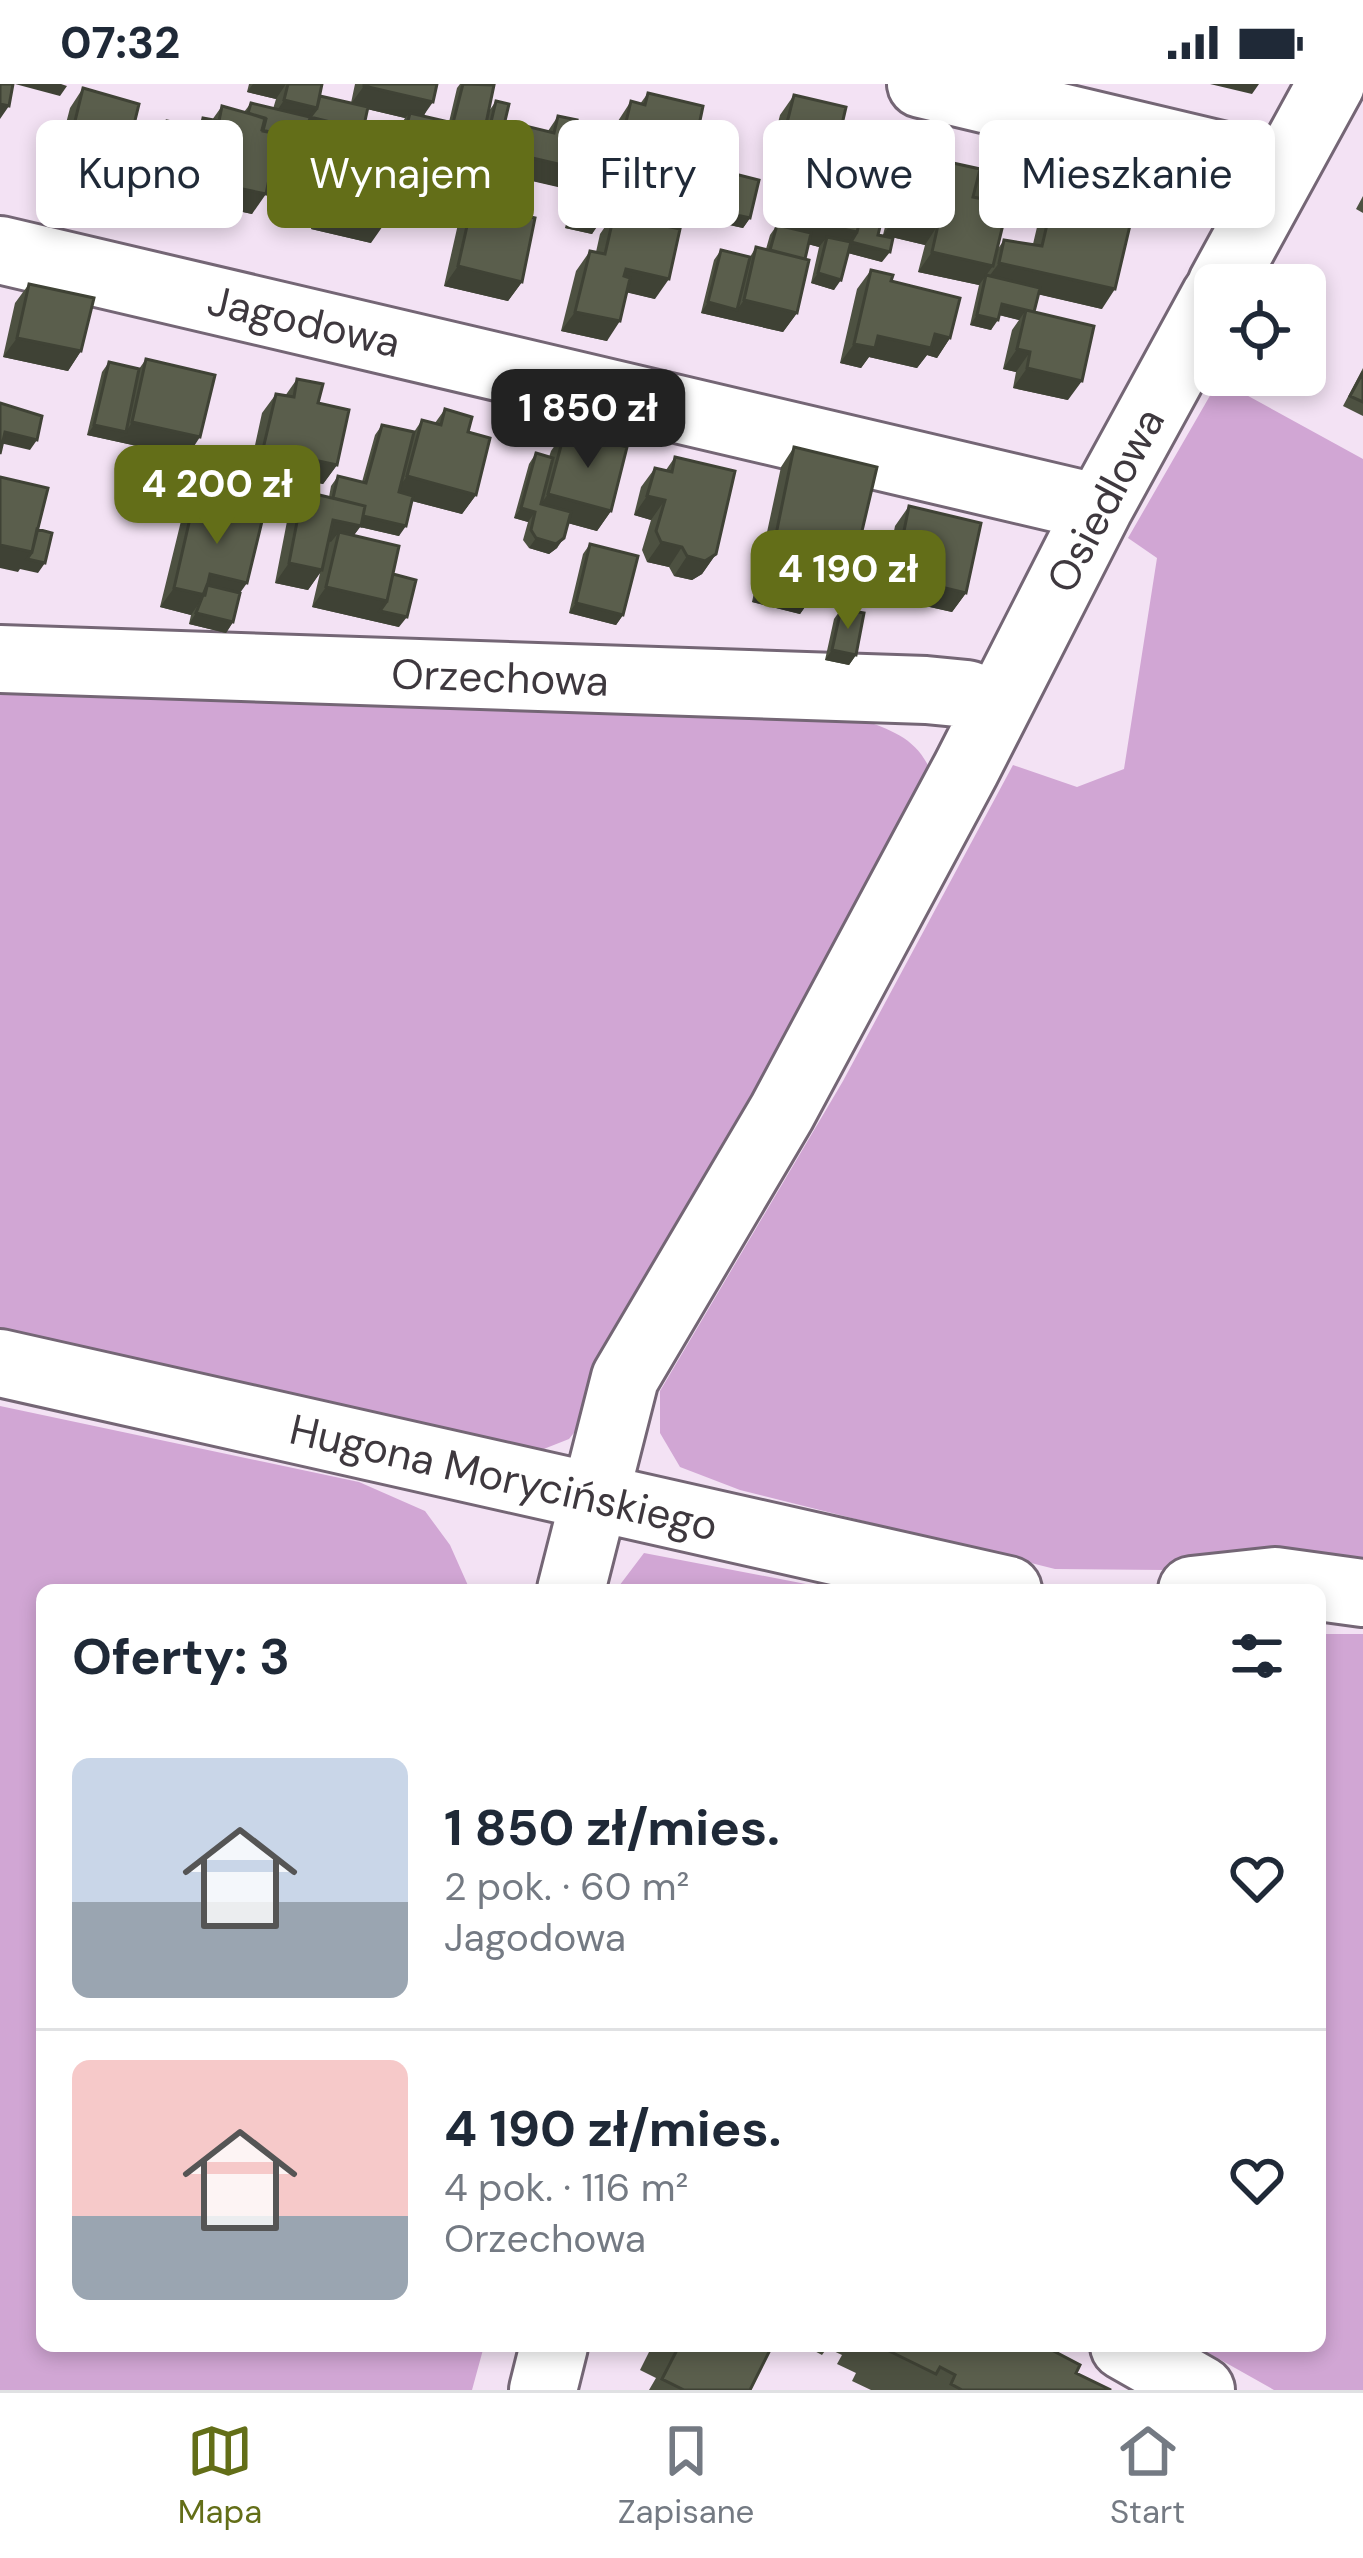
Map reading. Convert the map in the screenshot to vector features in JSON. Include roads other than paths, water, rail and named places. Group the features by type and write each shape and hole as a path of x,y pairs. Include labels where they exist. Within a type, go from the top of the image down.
{"street":[{"path":"921,84 1284,170"},
{"path":"1233,264 1330,84"},
{"name":"Jagodowa","path":"0,250 1099,508"},
{"name":"Osiedlowa","path":"573,1584 625,1378 782,1112 1194,334"},
{"name":"Orzechowa","path":"0,659 926,691 967,694 998,705"},
{"name":"Hugona Morycińskiego","path":"0,1363 981,1584"},
{"path":"1247,1584 1297,1584"},
{"path":"1326,1588 1363,1593"},
{"path":"542,2390 552,2352"},
{"path":"1134,2352 1201,2390"}]}
